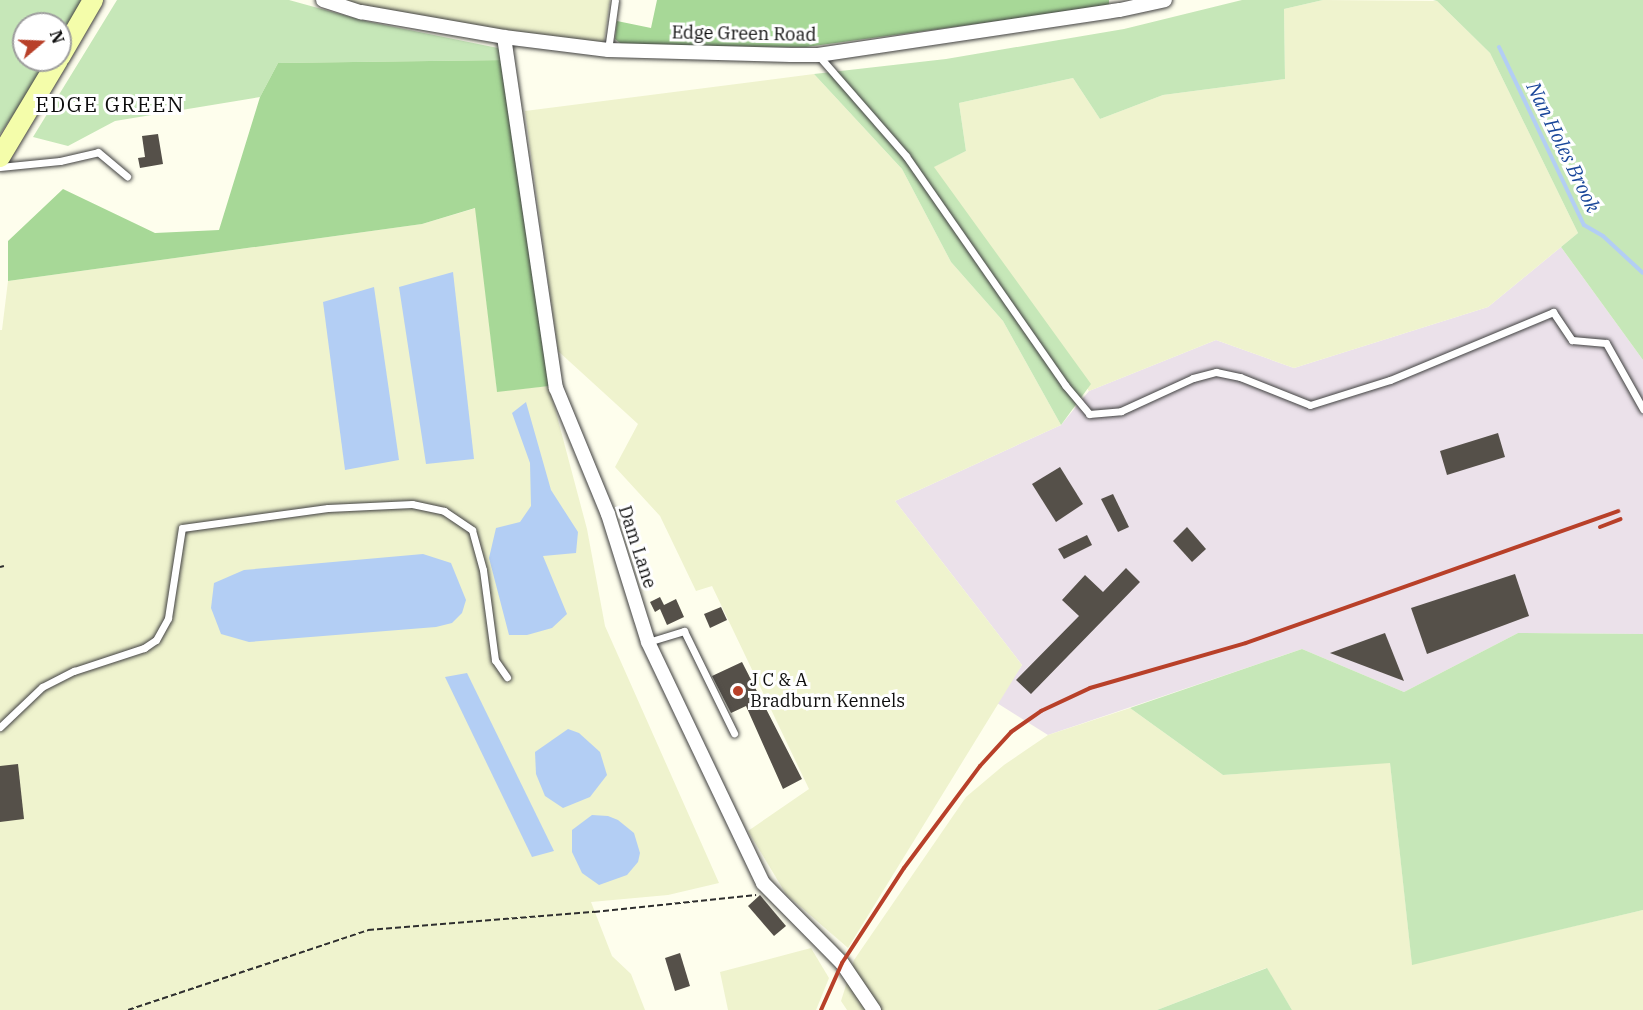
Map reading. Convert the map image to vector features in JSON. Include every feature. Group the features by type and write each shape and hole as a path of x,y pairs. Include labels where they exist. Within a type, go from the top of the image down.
{"main road":[{"path":"72,36 93,0"},
{"path":"0,157 51,72"}],"street":[{"name":"Edge Green Road","path":"323,0 361,12 504,37 608,50 818,54 1121,5 1165,0"},
{"name":"Dam Lane","path":"504,37 556,388 608,513 648,642 763,883 842,963 874,1010"}],"lane":[{"path":"608,50 615,0"},
{"path":"818,54 906,156 1065,386 1089,414 1121,411 1193,378 1215,372 1240,377 1310,405 1390,380 1553,312 1572,340 1606,343 1643,410"},
{"path":"0,166 60,161 98,152 127,176"},
{"path":"0,726 42,687 74,671 144,648 156,640 168,618 182,528 328,508 412,504 444,511 472,530 483,570 495,660 507,677"},
{"path":"648,642 684,631 735,733"}],"path":[{"path":"128,1010 368,930 594,912 771,893"}],"shaded area":[{"path":"1561,247 1643,360 1643,634 1518,633 1404,692 1302,649 1048,735 997,703 1022,665 895,501 1061,425 1089,391 1216,340 1294,368 1488,307"}],"green space":[{"path":"0,0 83,0 72,22 72,12 12,12 12,72 43,72 0,134"},
{"path":"117,0 289,0 365,21 498,48 506,60 278,63 260,97 115,121 68,146 33,137"},
{"path":"317,0 610,0 603,47"},
{"path":"657,0 1109,0 1109,6 806,47 624,46 615,39 617,21 651,28"},
{"path":"1242,0 1323,0 1284,9 1285,79 1163,95 1100,119 1073,78 959,103 966,151 934,167 1091,384 1061,425 1003,321 951,262 902,169 814,74 946,59 1124,29"},
{"path":"1323,0 1437,1 1490,53 1578,233 1488,307 1294,368 1216,340 1089,391 933,167 966,151 959,103 1073,78 1100,119 1163,95 1285,79 1284,9"},
{"path":"1433,0 1643,0 1643,360 1561,247 1578,233 1490,53 1437,1"},
{"path":"506,60 549,386 497,392 475,208 422,224 8,281 8,241 63,189 155,233 219,230 260,97 278,63"},
{"path":"814,74 902,169 951,262 1003,321 1061,425 895,501 1022,665 848,948 786,894 748,831 809,789 712,586 696,591 660,516 615,467 638,424 558,351 525,111"},
{"path":"476,208 497,391 549,386 587,529 605,626 719,883 668,895 591,902 612,956 631,974 645,1010 0,1010 0,330 2,330 8,281 422,224"},
{"path":"1518,633 1643,634 1643,910 1412,965 1390,763 1223,775 1130,708 1302,649 1404,692"},
{"path":"1130,708 1223,775 1390,762 1412,964 1643,910 1643,1010 1292,1010 1266,968 1157,1010 847,1010 841,1001 854,960 966,797 1004,765 1048,735"},
{"path":"811,948 829,978 816,1010 728,1010 720,972"},
{"path":"1267,968 1292,1010 1157,1010"}],"water":[{"path":"453,272 474,459 426,464 399,287"},
{"path":"374,287 399,460 345,470 323,302"},
{"path":"526,402 551,490 578,532 576,553 543,556 567,614 552,628 527,635 509,635 489,558 496,528 520,522 531,506 530,463 512,413"},
{"path":"423,554 451,563 466,600 462,613 452,623 436,627 249,642 221,634 211,608 214,583 244,570"},
{"path":"467,673 554,851 532,857 445,677"},
{"path":"568,729 579,733 600,752 607,775 590,797 563,808 545,796 536,774 535,752"},
{"path":"592,815 608,816 618,820 634,833 640,853 638,862 627,875 599,885 582,873 572,852 572,830"}],"building":[{"path":"158,134 163,164 140,168 138,158 145,157 142,136"},
{"path":"1498,433 1505,457 1447,475 1440,451"},
{"path":"1060,467 1083,504 1056,522 1032,484"},
{"path":"1113,494 1129,527 1118,532 1101,499"},
{"path":"1187,527 1206,549 1192,562 1173,541"},
{"path":"1087,535 1092,545 1064,559 1058,549"},
{"path":"1126,568 1140,582 1031,694 1016,680 1079,616 1062,600 1085,575 1103,592"},
{"path":"1515,574 1529,616 1427,654 1411,608"},
{"path":"660,597 664,605 676,599 684,617 667,625 660,609 655,612 650,602"},
{"path":"721,607 727,620 710,628 704,614"},
{"path":"1385,633 1404,681 1330,653"},
{"path":"742,662 802,779 783,789 746,706 731,713 712,676"},
{"path":"18,764 24,819 0,822 0,766"},
{"path":"760,895 786,926 774,936 748,906"},
{"path":"680,953 690,986 675,991 665,958"}],"waterway":[{"name":"Nan Holes Brook","path":"1499,47 1584,225 1603,236 1643,273"}],"railway":[{"path":"821,1010 842,963 904,868 980,766 1011,732 1041,711 1090,688 1246,643 1618,511"},
{"path":"1600,527 1621,519"}],"place":[{"name":"J C & A Bradburn Kennels","path":"738,691"}],"district":[{"name":"EDGE GREEN","path":"110,104"}]}
